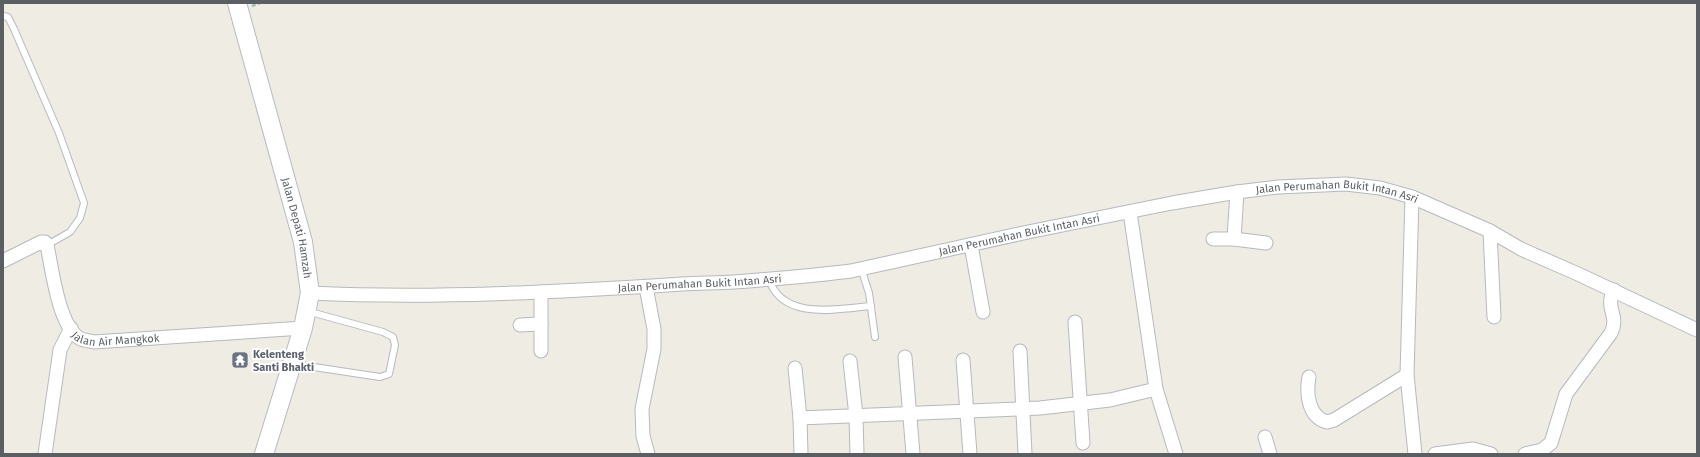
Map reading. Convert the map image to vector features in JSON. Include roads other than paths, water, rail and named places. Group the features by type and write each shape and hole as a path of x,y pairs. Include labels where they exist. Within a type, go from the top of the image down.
{"main road":[{"name":"Jalan Depati Hamzah","path":"237,3 303,242 310,293 302,328 264,454"}],"street":[{"name":"Jalan Perumahan Bukit Intan Asri","path":"310,293 459,295 646,287 822,275 1172,203 1278,187 1346,184 1380,188 1412,197 1490,231 1521,249 1614,290 1697,330"},
{"path":"1234,239 1237,192"},
{"path":"1412,197 1407,374 1415,454"},
{"path":"1130,212 1156,388 1176,454"},
{"path":"1490,231 1494,318"},
{"path":"1213,240 1234,239 1266,243"},
{"path":"3,262 41,242 45,242 47,245"},
{"name":"Jalan Air Mangkok","path":"47,245 60,306 66,322 79,338 94,342 302,328"},
{"path":"971,245 983,312"},
{"path":"646,287 654,329 654,348 642,409 643,436 648,454"},
{"path":"1525,454 1542,450 1551,443 1566,394 1613,329 1614,320 1609,300 1614,290"},
{"path":"541,292 541,351"},
{"path":"1075,322 1083,443"},
{"path":"520,325 541,324"},
{"path":"45,454 60,350 71,328"},
{"path":"1020,351 1025,454"},
{"path":"905,358 913,454"},
{"path":"963,360 970,454"},
{"path":"850,361 856,416 857,454"},
{"path":"795,368 800,418 800,454"},
{"path":"1309,377 1307,396 1311,406 1316,416 1327,422 1334,420 1407,374"},
{"path":"800,418 1024,409 1081,404 1127,396 1156,388"},
{"path":"1265,437 1270,454"},
{"path":"1435,454 1473,449 1491,454"}],"lane":[{"path":"3,16 8,18 17,35 59,133 84,203 80,218 70,232 47,245"},
{"path":"861,268 871,306 875,337"},
{"path":"769,279 777,294 791,305 807,309 830,310 871,306"},
{"path":"292,363 380,377 389,374 396,345 393,337 383,332 306,310"}],"place":[{"name":"Kelenteng Santi Bhakti","path":"240,360"}]}
